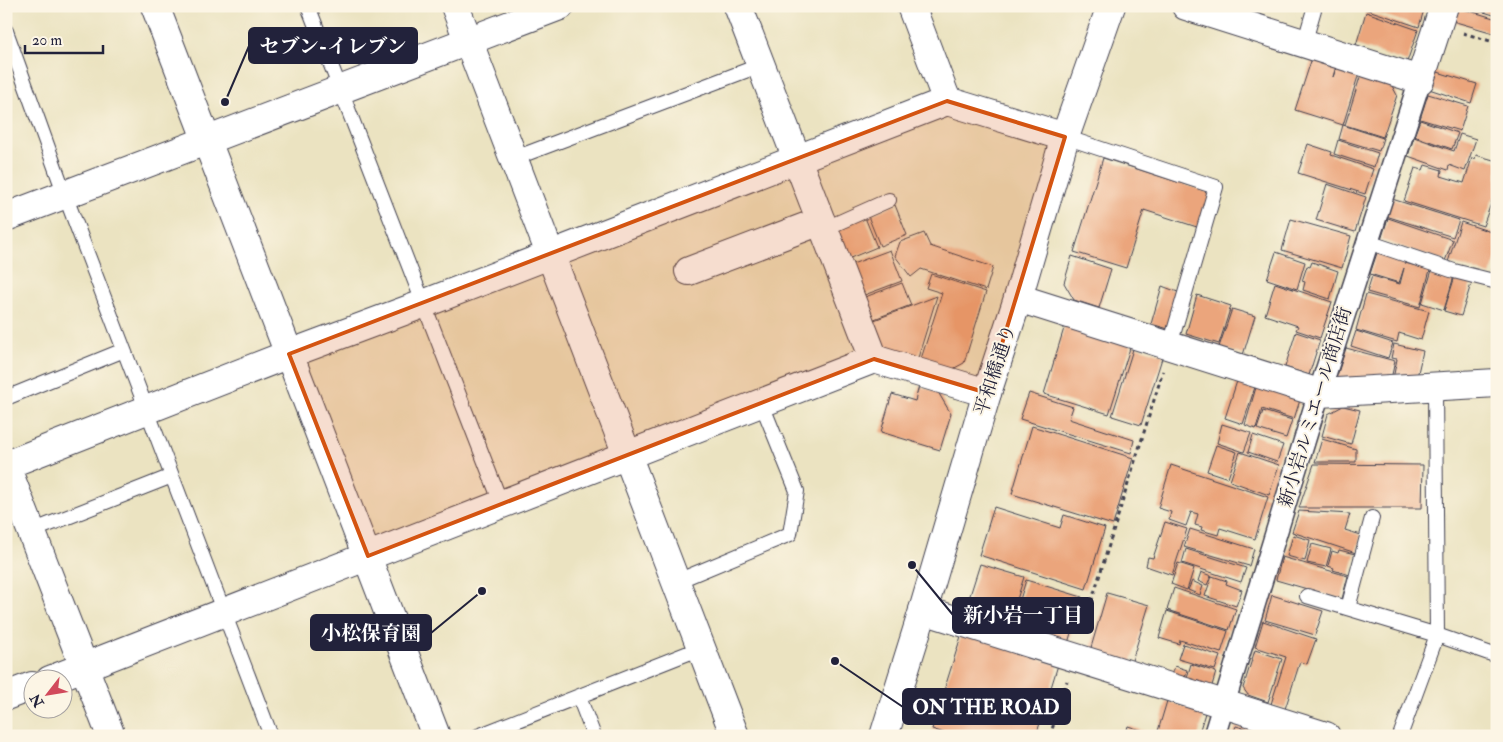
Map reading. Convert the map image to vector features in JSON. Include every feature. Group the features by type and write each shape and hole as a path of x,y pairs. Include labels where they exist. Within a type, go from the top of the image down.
{"street":[{"path":"155,6 436,736"},
{"path":"456,6 734,736"},
{"path":"6,217 560,6"},
{"path":"738,6 874,359"},
{"path":"910,6 947,101"},
{"name":"平和橋通り","path":"884,736 986,394 1018,298 1065,137 1111,6"},
{"path":"1186,6 1420,80 1441,16"},
{"name":"新小岩ルミエール商店街","path":"1214,736 1318,393 1420,80"},
{"path":"111,736 6,466 289,354 947,101 1065,137"},
{"path":"689,271 822,225"},
{"path":"1018,298 1318,393 1497,383"},
{"path":"72,671 874,359 986,394"},
{"path":"923,610 1326,736"},
{"path":"6,696 22,690"}],"lane":[{"path":"308,6 501,503"},
{"path":"1304,44 1315,6"},
{"path":"6,31 65,195 271,736"},
{"path":"515,158 761,65"},
{"path":"1065,137 1216,187 1170,345"},
{"path":"822,225 889,200"},
{"path":"1368,242 1454,271 1497,282"},
{"path":"6,398 124,350"},
{"path":"1400,736 1437,635 1435,387"},
{"path":"676,582 790,534 796,491 761,402"},
{"path":"32,531 172,476"},
{"path":"1348,608 1372,518"},
{"path":"1307,596 1437,635 1497,656"},
{"path":"478,736 701,648"},
{"path":"579,697 594,736"}],"path":[{"path":"1441,16 1497,43"},
{"path":"1050,736 1170,345"}],"highlighted area":[{"path":"947,101 1065,137 987,393 874,359 368,556 289,354"}],"building":[{"path":"1356,6 1425,6 1419,27"},
{"path":"1453,6 1497,19 1497,34 1449,20"},
{"path":"1497,6 1497,16 1467,7"},
{"path":"1366,12 1418,30 1407,62 1356,45"},
{"path":"1312,58 1336,66 1333,77 1337,66 1359,73 1343,125 1295,110"},
{"path":"1431,70 1477,84 1471,103 1426,88"},
{"path":"1361,74 1391,84 1397,95 1383,137 1345,125"},
{"path":"1428,94 1468,106 1460,131 1420,119"},
{"path":"1420,120 1458,133 1452,149 1414,136"},
{"path":"1343,125 1383,138 1379,151 1339,139"},
{"path":"1460,134 1476,139 1465,171 1449,165 1448,170 1408,156 1414,137 1454,151"},
{"path":"1338,140 1378,153 1374,167 1334,154"},
{"path":"1308,144 1332,152 1331,155 1373,169 1365,194 1298,173"},
{"path":"1476,155 1497,161 1497,199 1493,198 1483,226 1404,201 1415,168 1423,170 1425,165 1442,170 1441,176 1464,183 1472,158 1475,159"},
{"path":"1103,158 1211,193 1200,228 1144,210 1126,268 1074,252"},
{"path":"1327,184 1366,197 1355,232 1316,220"},
{"path":"1392,199 1459,220 1453,237 1386,216"},
{"path":"895,205 907,235 880,246 868,216"},
{"path":"864,215 877,247 843,261 830,228"},
{"path":"1388,218 1453,240 1445,261 1381,240"},
{"path":"1291,219 1351,236 1342,268 1282,250"},
{"path":"1461,222 1497,234 1497,256 1490,275 1448,262"},
{"path":"924,233 930,246 993,267 986,290 921,269 911,277 895,256 900,242"},
{"path":"890,250 902,281 859,297 847,266"},
{"path":"1378,250 1406,260 1405,263 1430,270 1420,307 1367,292 1372,276 1400,284 1404,268 1399,283 1370,274"},
{"path":"1276,252 1305,262 1297,289 1267,279"},
{"path":"1072,256 1111,269 1099,308 1074,300 1064,283"},
{"path":"1312,262 1338,271 1330,299 1303,290 1305,282 1302,281 1307,266 1310,267"},
{"path":"1432,270 1454,276 1444,310 1422,303"},
{"path":"931,274 986,292 964,363 949,371 920,362 942,293 926,288"},
{"path":"1455,276 1472,281 1461,316 1444,311"},
{"path":"902,283 911,305 869,321 860,299"},
{"path":"1275,283 1332,302 1320,338 1296,330 1298,326 1265,315"},
{"path":"1162,286 1183,294 1172,330 1151,324"},
{"path":"1366,294 1429,311 1421,340 1399,333 1397,342 1356,330"},
{"path":"1197,295 1231,306 1219,344 1186,334"},
{"path":"937,296 917,361 880,349 869,322"},
{"path":"1232,309 1255,316 1243,355 1219,347"},
{"path":"1065,325 1131,345 1109,414 1044,394"},
{"path":"1356,331 1393,343 1388,358 1351,346"},
{"path":"1296,332 1320,340 1309,375 1285,367"},
{"path":"1394,344 1423,351 1417,377 1393,379 1397,359 1391,358"},
{"path":"1134,346 1163,355 1141,425 1112,416"},
{"path":"1346,348 1395,361 1391,379 1335,382"},
{"path":"1238,378 1256,384 1243,424 1225,418"},
{"path":"1257,384 1300,400 1294,419 1262,409 1256,429 1245,425"},
{"path":"919,386 938,392 951,414 940,450 881,432 892,394 915,401"},
{"path":"1029,393 1073,407 1069,419 1134,440 1131,453 1020,419"},
{"path":"1343,406 1360,410 1351,444 1322,436 1328,414"},
{"path":"1263,411 1292,420 1286,438 1257,429"},
{"path":"1222,424 1251,433 1244,452 1217,443"},
{"path":"1032,426 1133,458 1113,525 1012,494"},
{"path":"1253,435 1283,445 1277,462 1248,452"},
{"path":"1322,439 1356,449 1356,462 1315,462"},
{"path":"1216,445 1237,452 1228,478 1207,471"},
{"path":"1240,452 1279,465 1269,495 1230,481"},
{"path":"1314,464 1423,465 1422,508 1299,508"},
{"path":"1171,465 1268,497 1255,539 1220,528 1218,535 1201,530 1202,527 1195,525 1198,514 1191,512 1186,526 1169,520 1171,512 1158,508"},
{"path":"994,507 1060,528 1064,515 1105,528 1086,589 979,555"},
{"path":"1299,511 1350,514 1345,530 1361,535 1356,553 1292,532"},
{"path":"1165,522 1187,529 1172,575 1146,566 1148,557 1153,558"},
{"path":"1190,529 1254,549 1249,566 1184,547"},
{"path":"1293,535 1310,540 1305,561 1287,556"},
{"path":"1312,544 1331,549 1326,567 1307,563"},
{"path":"1186,549 1246,568 1241,582 1182,563"},
{"path":"1339,550 1355,554 1350,575 1333,570 1334,568 1328,566 1332,551 1338,553"},
{"path":"1282,557 1348,576 1342,599 1276,580"},
{"path":"1178,563 1194,568 1187,590 1171,584"},
{"path":"980,564 1024,577 1010,622 966,608"},
{"path":"1201,572 1211,576 1207,585 1198,581"},
{"path":"1212,576 1227,581 1226,584 1242,590 1236,606 1205,596"},
{"path":"1026,580 1082,597 1068,643 1012,626"},
{"path":"1192,581 1203,586 1200,595 1188,590"},
{"path":"1174,588 1236,609 1229,630 1167,610"},
{"path":"1107,593 1149,605 1131,664 1090,651"},
{"path":"1272,595 1323,611 1315,635 1265,620"},
{"path":"1167,611 1228,631 1221,653 1180,640 1179,644 1159,638"},
{"path":"1263,621 1316,639 1307,664 1300,662 1285,709 1271,704 1286,657 1255,647"},
{"path":"962,633 1058,665 1036,736 953,736 932,729"},
{"path":"1183,644 1220,656 1215,670 1178,659"},
{"path":"1255,650 1282,659 1268,702 1248,695 1243,688"},
{"path":"1191,664 1216,672 1211,689 1186,681"},
{"path":"1175,666 1187,670 1184,682 1171,678"},
{"path":"1167,701 1205,713 1198,736 1172,736 1158,731"},
{"path":"1128,726 1153,734 1154,732 1165,736 1125,736"},
{"path":"1236,726 1269,736 1223,736 1225,732 1233,734"}],"place":[{"name":"セブン-イレブン","path":"225,102"},
{"name":"新小岩一丁目","path":"912,565"},
{"name":"小松保育園","path":"482,591"},
{"name":"ON THE ROAD","path":"835,661"}]}
